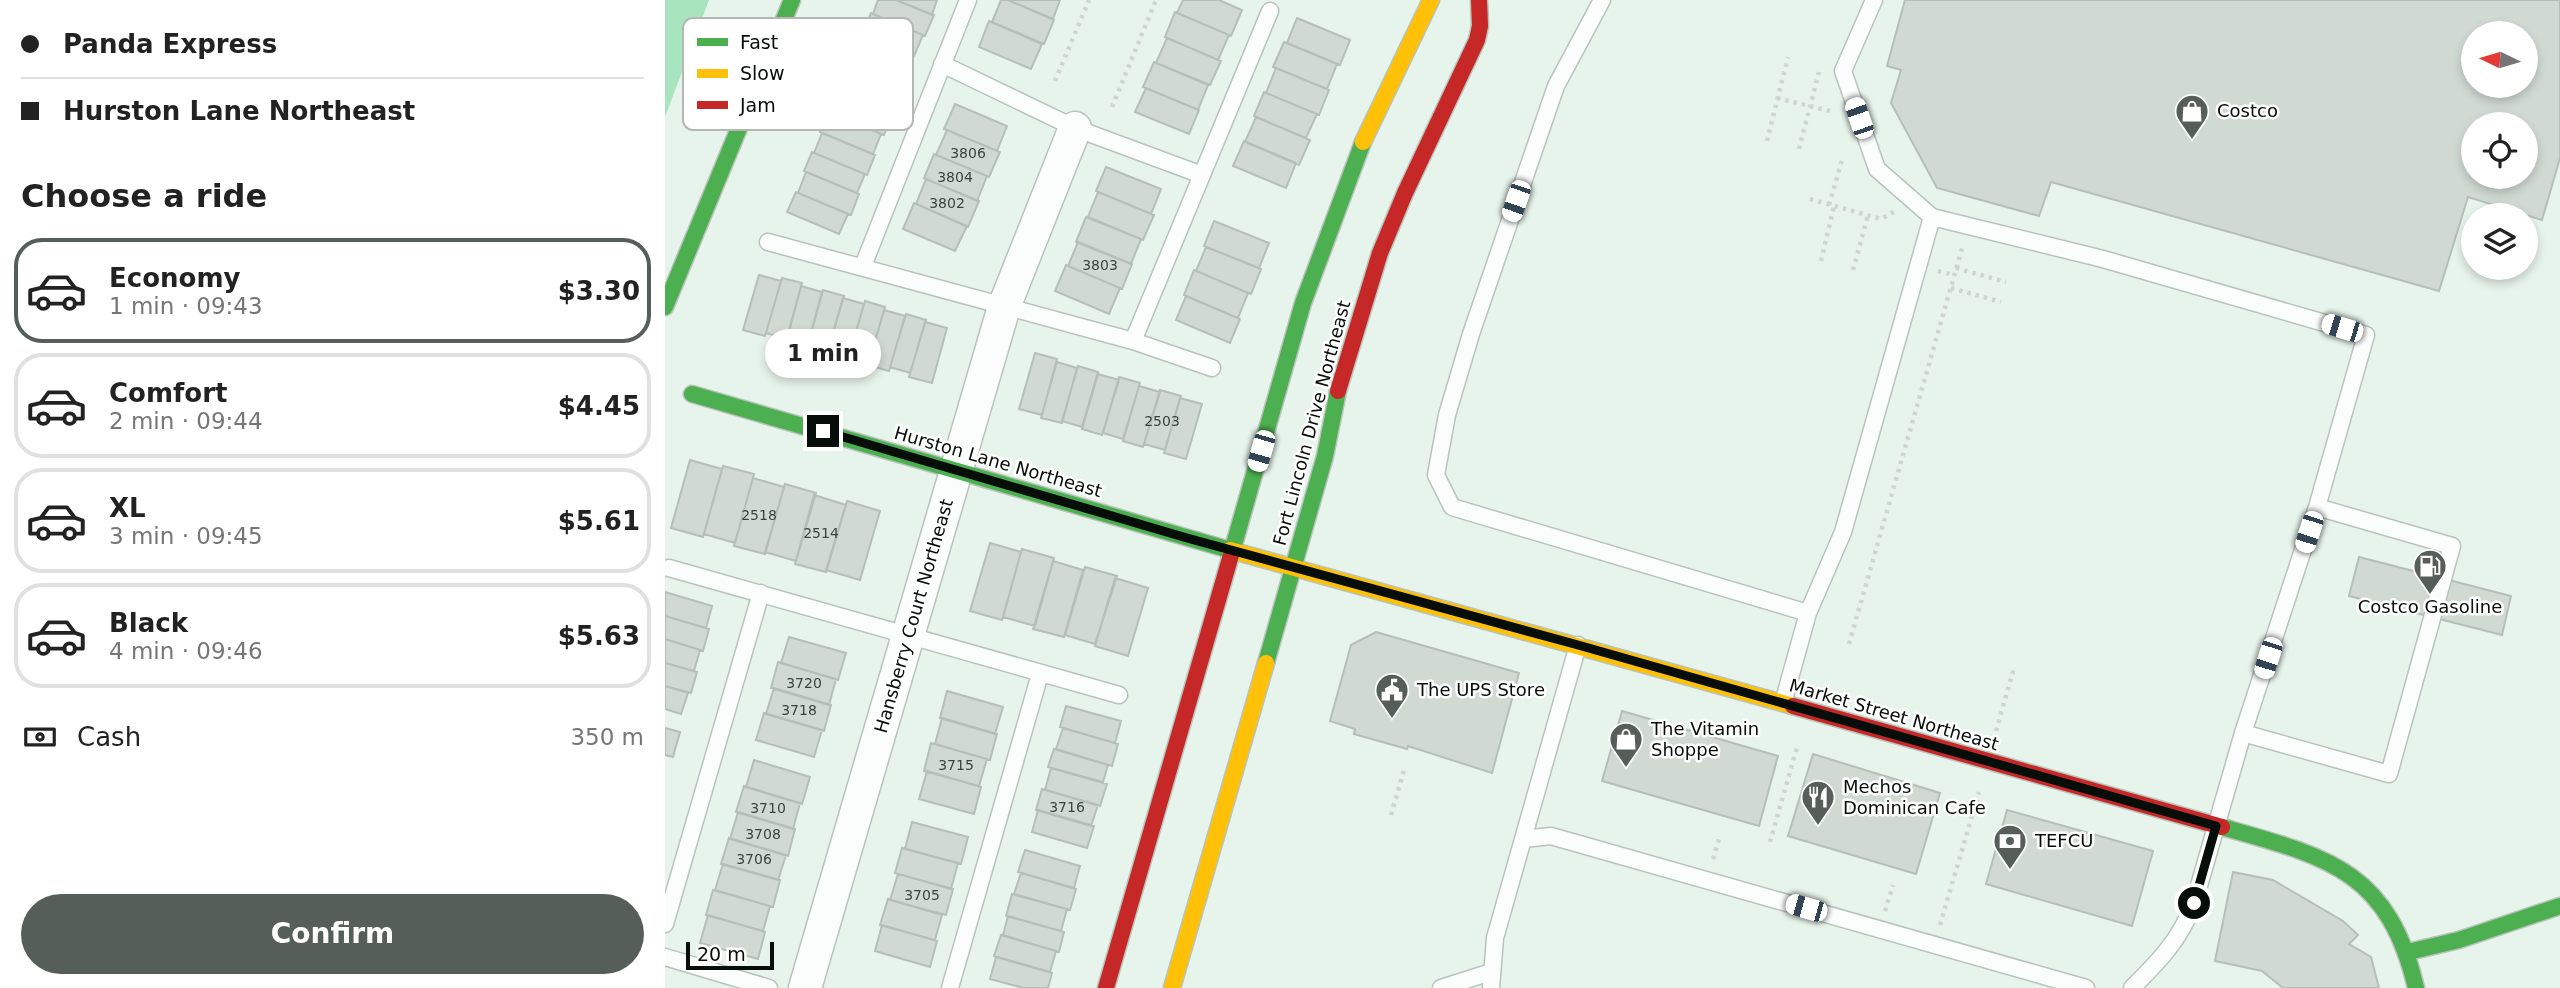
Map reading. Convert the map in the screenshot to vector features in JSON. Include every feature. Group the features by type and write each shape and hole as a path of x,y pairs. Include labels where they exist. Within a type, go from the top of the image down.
{"main road":[{"path":"785,18 792,0"},
{"name":"Fort Lincoln Drive Northeast","path":"1173,988 1325,456 1339,384 1359,316 1391,223 1477,40 1480,26 1479,0"},
{"path":"1106,988 1293,336 1322,248 1360,149 1426,2"},
{"path":"665,307 738,130"},
{"name":"Hurston Lane Northeast","path":"692,394 1294,567"},
{"name":"Market Street Northeast","path":"1294,567 2298,850 2343,870 2383,906 2398,928 2416,988"},
{"path":"2407,951 2459,940 2560,906"}],"street":[{"name":"Hansberry Court Northeast","path":"806,988 1004,307 1075,128"}],"lane":[{"path":"863,267 968,0"},
{"path":"1602,0 1556,86 1497,253 1447,415 1436,475 1452,507 1808,613"},
{"path":"1874,0 1843,71 1877,169 1931,216 2103,259 2366,335 2317,507 2243,733 2198,890 2185,926 2173,946 2131,988"},
{"path":"1133,341 1270,11"},
{"path":"942,64 1075,128 1202,175"},
{"path":"1783,703 1808,613 1843,532 1931,216"},
{"path":"768,242 1133,341 1212,368"},
{"path":"2243,733 2389,774 2452,546 2317,507"},
{"path":"669,568 1119,695"},
{"path":"665,924 761,593"},
{"path":"1441,988 1460,980 1491,980 1495,938 1578,645"},
{"path":"950,988 1040,674"},
{"path":"1523,839 1551,836 2086,988"},
{"path":"665,957 769,988"}],"path":[{"path":"1055,81 1089,0"},
{"path":"1112,107 1156,0"},
{"path":"1767,141 1788,57"},
{"path":"1799,149 1821,65"},
{"path":"1821,261 1842,160"},
{"path":"1810,199 1881,219 1914,201"},
{"path":"1853,270 1868,215"},
{"path":"1849,643 1968,225"},
{"path":"1956,268 2006,282"},
{"path":"1951,288 2001,302"},
{"path":"1994,741 2014,668"},
{"path":"1770,842 1798,744"},
{"path":"1391,815 1405,769"},
{"path":"1934,944 1982,782"}],"green space":[{"path":"665,0 709,0 702,18 683,18 683,69 665,117"}],"building":[{"path":"878,0 896,0 934,15 925,36 913,31 913,18 882,18 873,14"},
{"path":"896,0 937,0 932,15"},
{"path":"1001,0 1008,0 1054,20 1044,44 992,22"},
{"path":"1008,0 1060,0 1053,19"},
{"path":"1183,0 1219,0 1242,10 1231,36 1177,13"},
{"name":"Costco","path":"1905,0 2560,0 2560,158 2542,220 2538,219 2538,203 2487,203 2468,197 2466,203 2461,203 2461,220 2439,291 2051,182 2039,216 1937,188 1891,103 1901,70 1887,66"},
{"path":"1175,12 1229,35 1218,60 1165,37"},
{"path":"871,13 883,18 869,18"},
{"path":"1297,18 1350,40 1340,65 1287,43"},
{"path":"989,21 1042,44 1031,69 979,47"},
{"path":"913,31 923,35 913,56"},
{"path":"1167,38 1221,61 1210,85 1156,63"},
{"path":"1284,42 1337,64 1327,89 1273,67"},
{"path":"1154,62 1208,85 1198,110 1143,87"},
{"path":"1276,68 1329,90 1319,115 1266,93"},
{"path":"1146,88 1199,110 1189,134 1135,112"},
{"path":"1264,92 1317,114 1306,138 1254,116"},
{"path":"955,104 1007,126 997,151 944,129"},
{"path":"1256,117 1310,140 1299,165 1245,142"},
{"path":"872,130 886,130 884,135"},
{"path":"872,130 881,134 873,154 820,132"},
{"path":"947,130 1000,152 989,177 936,155"},
{"path":"822,133 875,155 867,175 814,153"},
{"path":"1244,141 1296,163 1286,188 1233,166"},
{"path":"812,152 865,174 857,193 804,171"},
{"path":"934,154 987,176 977,201 924,178"},
{"path":"1106,167 1161,189 1151,214 1096,191"},
{"path":"806,172 859,194 851,215 798,193"},
{"path":"926,179 979,201 968,227 916,204"},
{"path":"796,192 848,214 839,234 787,212"},
{"path":"1098,192 1154,215 1143,240 1088,217"},
{"path":"914,203 967,226 955,251 903,229"},
{"path":"1086,217 1141,239 1131,264 1076,242"},
{"path":"1214,221 1269,243 1259,268 1204,246"},
{"path":"1078,242 1132,264 1122,289 1068,266"},
{"path":"1206,247 1261,269 1251,294 1196,271"},
{"path":"1066,265 1120,288 1109,314 1055,291"},
{"path":"1194,270 1248,293 1238,318 1184,295"},
{"path":"759,275 781,281 765,336 743,330"},
{"path":"782,278 802,283 787,339 766,333"},
{"path":"801,286 822,292 807,347 786,341"},
{"path":"823,290 844,296 828,351 808,345"},
{"path":"1186,296 1240,319 1230,343 1176,320"},
{"path":"843,298 864,304 848,359 827,353"},
{"path":"865,301 885,307 869,362 849,356"},
{"path":"884,310 905,316 889,371 868,365"},
{"path":"906,314 926,320 910,373 890,367"},
{"path":"925,322 947,328 932,383 909,377"},
{"path":"1035,353 1057,359 1042,415 1019,409"},
{"path":"1057,362 1077,368 1062,423 1041,418"},
{"path":"1078,366 1098,372 1082,427 1062,421"},
{"path":"1098,374 1119,380 1102,435 1082,429"},
{"path":"1119,377 1140,383 1123,439 1103,433"},
{"path":"1139,386 1160,392 1143,447 1123,441"},
{"path":"1160,390 1181,396 1165,450 1144,444"},
{"path":"1180,398 1202,404 1186,459 1164,453"},
{"path":"690,460 722,469 703,537 671,528"},
{"path":"723,466 754,474 735,543 704,534"},
{"path":"753,478 784,487 765,554 734,546"},
{"path":"785,484 816,493 796,561 765,552"},
{"path":"814,495 846,505 826,572 795,564"},
{"path":"847,501 880,511 860,580 826,570"},
{"path":"990,543 1021,552 1002,620 970,611"},
{"path":"1022,549 1054,558 1035,626 1003,617"},
{"name":"Costco Gasoline","path":"2359,557 2511,596 2502,635 2349,596"},
{"path":"1053,561 1083,570 1064,637 1033,629"},
{"path":"1085,567 1117,576 1095,644 1065,635"},
{"path":"1115,578 1148,588 1128,656 1095,646"},
{"path":"665,592 712,606 706,628 665,616"},
{"path":"665,616 709,629 703,651 665,639"},
{"path":"1376,632 1519,673 1492,773 1408,746 1407,749 1354,734 1355,729 1330,721 1351,645"},
{"path":"789,637 846,653 838,680 781,663"},
{"path":"665,639 700,650 694,671 665,663"},
{"path":"778,662 836,679 829,705 771,688"},
{"path":"665,663 697,672 691,693 665,686"},
{"path":"665,686 688,693 681,714 665,709"},
{"path":"774,688 831,705 824,731 766,714"},
{"path":"947,691 1003,707 995,734 940,718"},
{"path":"1066,706 1121,721 1115,743 1060,727"},
{"path":"1622,711 1778,756 1759,826 1602,781"},
{"path":"764,713 822,730 814,757 756,740"},
{"path":"942,718 997,734 990,760 935,744"},
{"path":"665,728 680,732 673,757 665,755"},
{"path":"1063,728 1118,744 1112,766 1056,749"},
{"path":"931,743 987,759 979,786 924,771"},
{"path":"1054,749 1108,765 1103,782 1048,767"},
{"path":"1813,754 1940,793 1916,874 1788,836"},
{"path":"754,760 810,777 802,804 746,787"},
{"path":"1051,768 1107,784 1100,806 1045,790"},
{"path":"927,771 981,787 974,814 919,799"},
{"path":"744,786 800,803 793,829 736,812"},
{"path":"1042,789 1098,805 1091,826 1036,810"},
{"path":"1038,810 1094,826 1087,848 1032,832"},
{"path":"2007,810 2153,851 2132,926 1986,884"},
{"path":"738,812 795,829 788,856 730,839"},
{"path":"912,822 968,837 961,864 905,849"},
{"path":"729,838 786,855 778,880 721,864"},
{"path":"902,848 958,863 951,889 895,873"},
{"path":"1025,850 1080,866 1074,888 1018,872"},
{"path":"723,864 780,880 773,907 715,890"},
{"path":"2233,872 2273,880 2343,921 2358,935 2349,944 2371,957 2379,988 2283,988 2262,971 2215,961"},
{"path":"1021,873 1076,889 1070,910 1014,894"},
{"path":"898,874 953,889 946,915 890,900"},
{"path":"713,890 770,906 763,931 706,915"},
{"path":"1012,894 1067,909 1061,931 1006,916"},
{"path":"888,899 942,915 935,940 880,925"},
{"path":"708,915 765,932 758,959 700,943"},
{"path":"1008,916 1064,932 1059,952 1003,935"},
{"path":"882,925 937,941 930,967 875,951"},
{"path":"1001,935 1056,951 1050,972 994,956"},
{"path":"996,957 1052,973 1048,988 1024,988 990,979"}],"traffic: fast":[{"path":"785,18 792,0"},
{"path":"665,307 738,130"},
{"path":"1231,555 1303,303 1363,142"},
{"path":"1266,663 1325,456 1338,391"},
{"path":"692,394 1230,550"},
{"path":"2222,827 2293,848 2348,874 2370,893 2389,917 2404,948 2416,988"},
{"path":"2408,952 2459,940 2560,906"}],"traffic: slow":[{"path":"1363,142 1431,0"},
{"path":"1230,550 1793,706"},
{"path":"1172,988 1266,663"}],"traffic: jam":[{"path":"1338,391 1380,253 1405,193 1477,40 1480,26 1479,0"},
{"path":"1106,988 1231,555"},
{"path":"1793,706 2222,827"}],"place":[{"name":"Costco","path":"2192,141"},
{"name":"Costco Gasoline","path":"2430,596"},
{"name":"The UPS Store","path":"1392,720"},
{"name":"The Vitamin Shoppe","path":"1626,769"},
{"name":"Mechos Dominican Cafe","path":"1818,827"},
{"name":"TEFCU","path":"2010,871"}],"route":[{"path":"823,431 1187,538 1578,645 2216,826 2194,903"}]}
